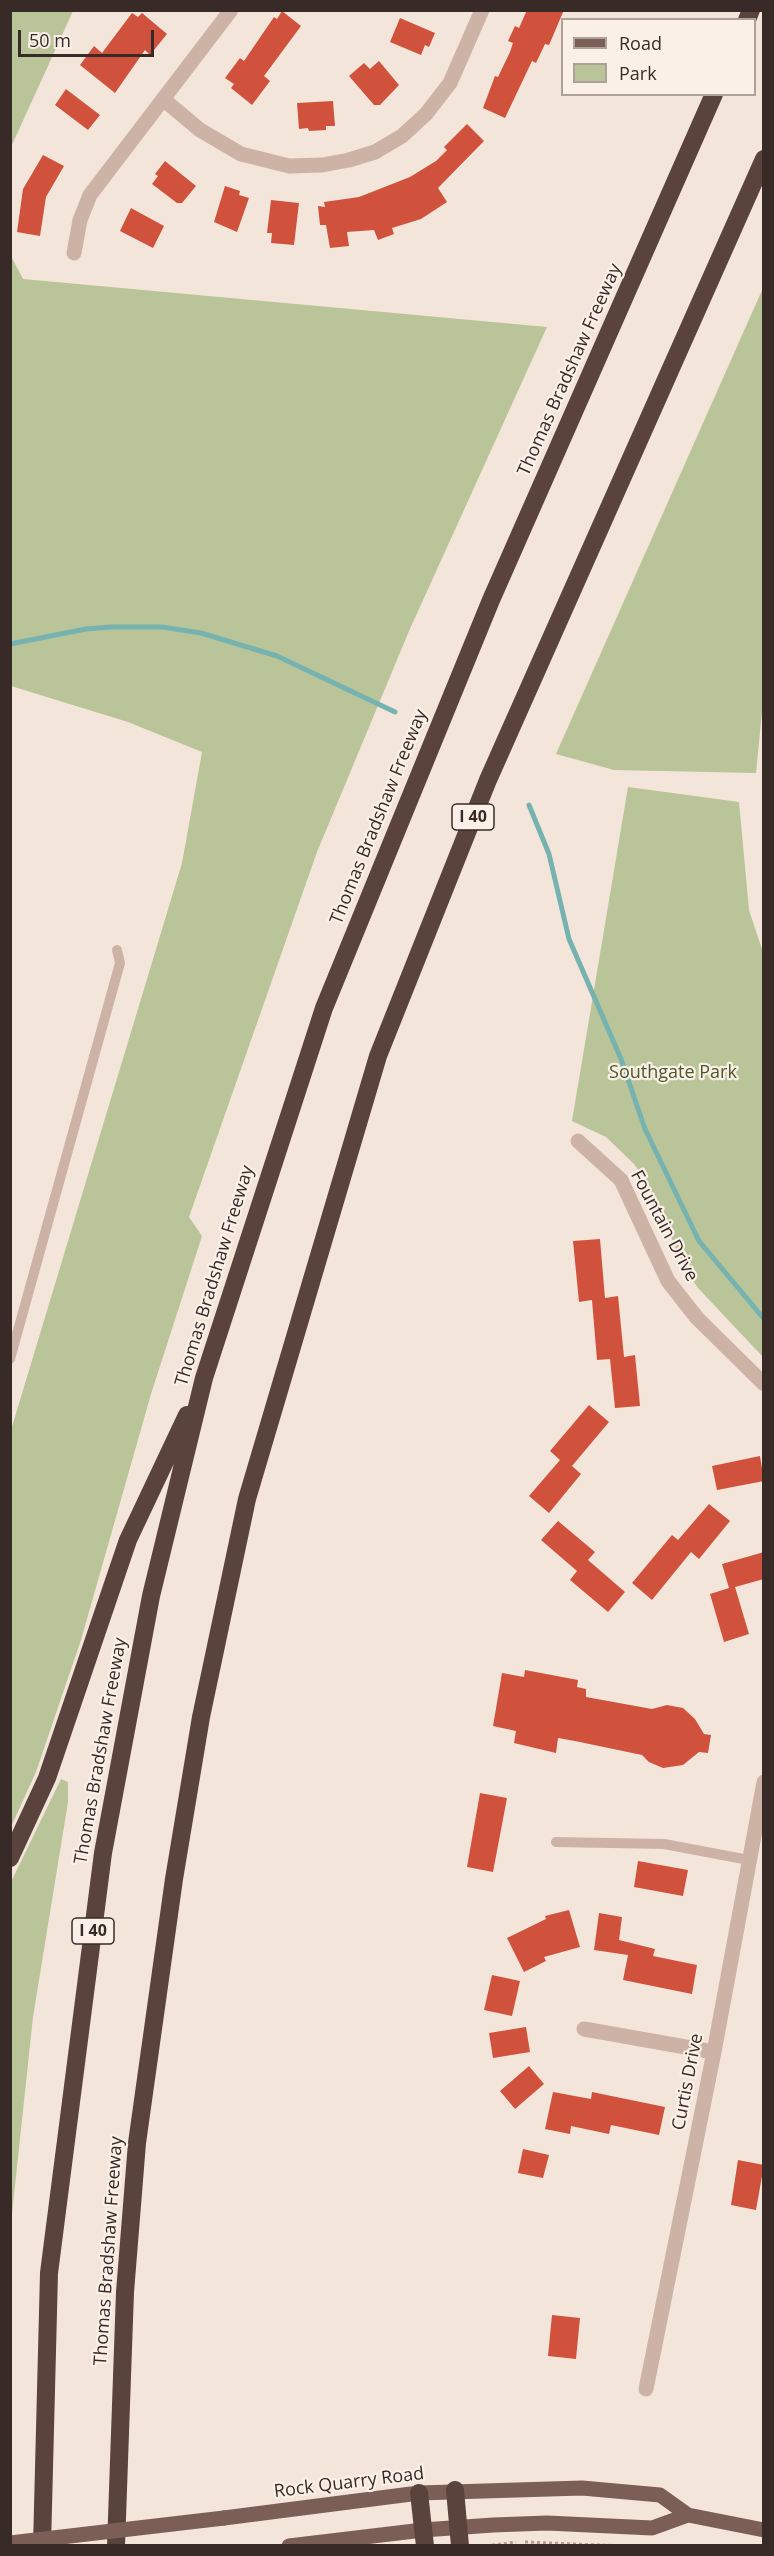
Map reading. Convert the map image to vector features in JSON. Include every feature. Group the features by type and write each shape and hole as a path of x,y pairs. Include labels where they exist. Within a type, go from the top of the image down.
{"highway":[{"name":"Thomas Bradshaw Freeway","path":"42,2546 49,2273 103,1853 151,1596 204,1378 328,998 491,600 713,96"},
{"name":"Thomas Bradshaw Freeway","path":"116,2546 116,2491 125,2292 139,2132 174,1879 201,1717 247,1499 378,1056 488,780 764,159"},
{"path":"10,1858 47,1779 128,1540 204,1378"},
{"path":"455,2490 460,2546"},
{"path":"116,2491 122,2546"},
{"path":"419,2493 424,2538"}],"main road":[{"name":"Rock Quarry Road","path":"10,2543 455,2490 582,2488 660,2495 688,2515 764,2530"},
{"path":"289,2546 424,2538 459,2527 547,2523 652,2528 688,2515"}],"street":[{"path":"74,253 80,220 90,195 231,10"},
{"path":"163,99 200,130 241,154 289,166 322,165 349,160 375,152 402,136 426,114 450,83 482,10"},
{"name":"Fountain Drive","path":"578,1141 621,1180 668,1281 697,1318 764,1384"},
{"name":"Curtis Drive","path":"646,2389 714,2052 764,1782"},
{"path":"584,2029 714,2052"}],"lane":[{"path":"10,1359 120,963 117,950"},
{"path":"556,1842 664,1844 749,1860"}],"path":[{"path":"486,2546 521,2542 626,2546"}],"green space":[{"path":"10,11 73,11 11,147"},
{"path":"11,256 23,279 547,327 409,631 317,852 189,1217 202,1236 151,1394 81,1640 36,1772 11,1827 11,1430 182,863 202,752 128,722 11,686"},
{"path":"763,288 764,691 756,773 614,770 556,754"},
{"name":"Southgate Park","path":"628,787 739,802 749,910 764,955 763,1357 698,1288 686,1270 645,1180 634,1164 606,1137 572,1121"},
{"path":"61,1779 68,1782 68,1802 33,2017 11,2223 11,1882"}],"building":[{"path":"527,10 564,10 549,45 545,44 536,63 532,61 505,118 483,108 495,76 498,77 510,52 513,43 508,41 515,26 519,28"},
{"path":"282,11 301,26 264,76 270,81 252,105 231,88 234,84 225,78 240,58 244,61 274,17 277,19"},
{"path":"132,13 138,17 142,13 167,34 150,55 145,50 115,93 80,65 94,46 102,53"},
{"path":"400,18 435,33 429,47 425,45 421,55 390,42"},
{"path":"379,61 399,85 380,105 374,105 349,76 364,63 370,69"},
{"path":"66,89 100,115 88,130 55,105"},
{"path":"333,101 335,126 326,126 326,130 299,129 297,103"},
{"path":"467,124 484,141 438,188 447,202 421,219 392,228 394,234 378,240 374,230 347,232 349,246 330,248 326,225 320,225 318,206 325,207 324,202 359,197 410,177 436,161 447,150 444,147"},
{"path":"43,155 64,166 46,197 40,236 17,232 23,189"},
{"path":"165,161 196,186 182,203 177,203 152,184 158,176 155,174"},
{"path":"225,186 240,191 239,195 249,198 237,232 214,222"},
{"path":"271,200 299,203 294,245 271,243 272,233 267,233"},
{"path":"131,208 164,226 153,248 120,231"},
{"path":"600,1239 605,1298 618,1296 624,1357 635,1355 640,1406 615,1408 610,1359 597,1360 592,1300 579,1302 573,1241"},
{"path":"589,1405 609,1422 572,1466 581,1474 549,1513 529,1496 560,1460 550,1451"},
{"path":"760,1456 764,1481 717,1490 712,1466"},
{"path":"709,1504 730,1521 699,1559 691,1552 652,1600 632,1583 672,1535 678,1540"},
{"path":"558,1521 595,1552 588,1560 625,1592 608,1612 570,1580 577,1571 541,1540"},
{"path":"764,1552 764,1579 735,1587 749,1634 724,1642 710,1594 729,1588 722,1564"},
{"path":"525,1670 578,1680 577,1687 586,1689 586,1697 652,1709 667,1705 683,1708 695,1719 704,1734 711,1735 708,1753 699,1752 683,1765 663,1768 649,1762 642,1755 558,1738 556,1753 514,1743 516,1731 493,1726 502,1673 524,1677"},
{"path":"480,1793 507,1798 493,1872 467,1867"},
{"path":"638,1861 688,1870 683,1896 634,1887"},
{"path":"569,1910 580,1947 544,1957 546,1961 524,1972 507,1938 546,1919 545,1916"},
{"path":"599,1913 622,1917 619,1940 655,1949 653,1956 697,1965 692,1994 623,1980 628,1955 594,1950"},
{"path":"492,1975 520,1981 512,2016 484,2010"},
{"path":"526,2027 530,2052 493,2058 489,2033"},
{"path":"529,2066 544,2084 515,2109 500,2091"},
{"path":"553,2092 591,2099 592,2092 665,2107 659,2135 611,2125 609,2134 571,2126 570,2134 545,2129"},
{"path":"523,2149 549,2155 543,2178 518,2173"},
{"path":"738,2160 764,2165 756,2210 731,2205"},
{"path":"552,2315 580,2318 576,2359 548,2356"}],"waterway":[{"path":"10,644 86,629 111,627 162,627 201,633 277,656 395,712"},
{"path":"529,805 549,854 569,939 621,1059 645,1129 699,1241 764,1319"}]}
